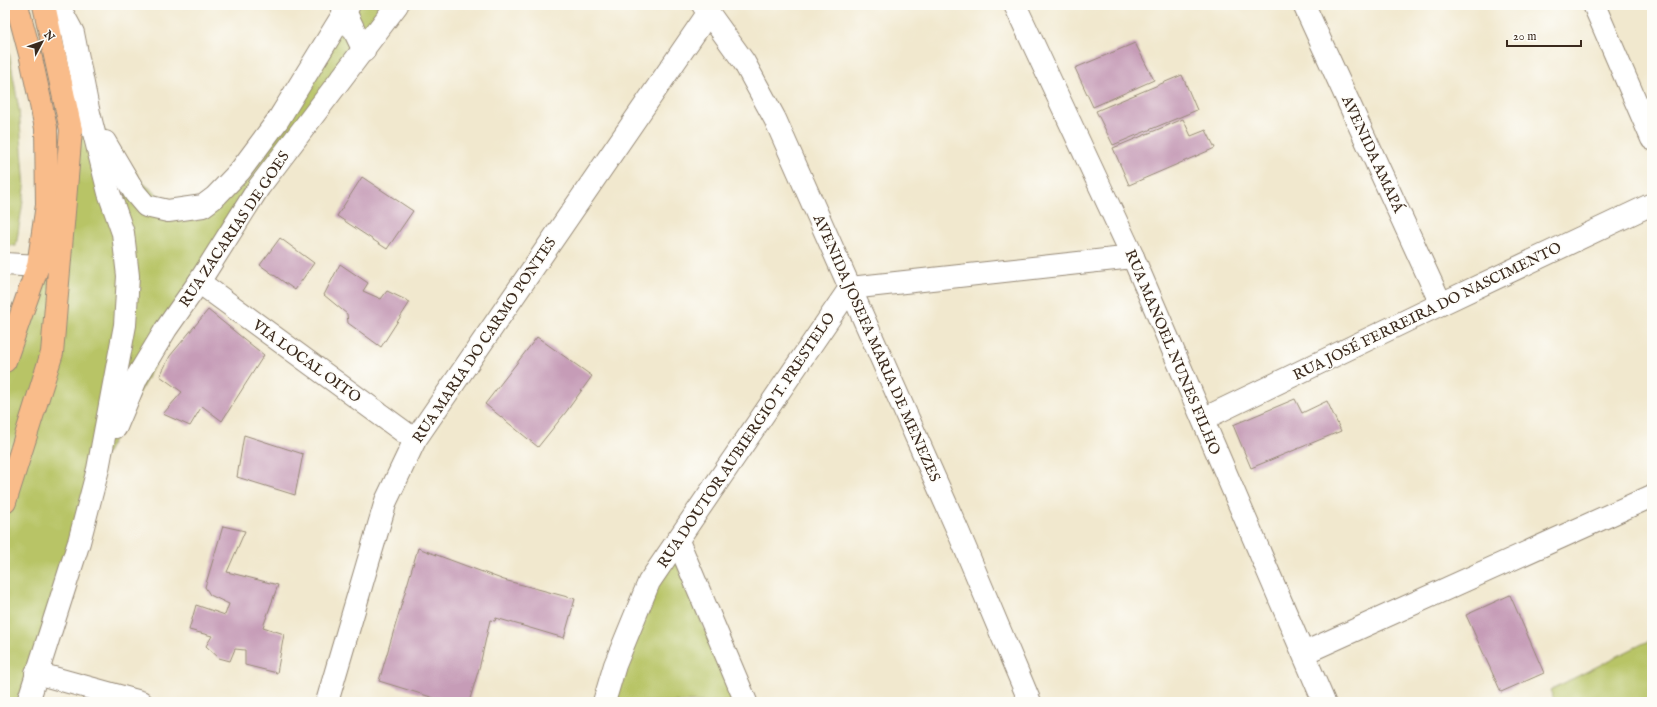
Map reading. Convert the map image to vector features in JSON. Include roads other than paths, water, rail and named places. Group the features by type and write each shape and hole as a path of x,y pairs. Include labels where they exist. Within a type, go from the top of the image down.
{"main road":[{"path":"5,361 38,266 47,205 46,128 31,58 17,5"},
{"path":"5,502 52,353 71,130 44,5"}],"street":[{"path":"28,702 79,542 98,469 125,324 128,276 123,233 109,193 88,109 73,33 58,5"},
{"name":"RUA ZACARIAS DE GOES","path":"98,469 137,377 166,329 199,282 259,188 397,5"},
{"name":"RUA MANOEL NUNES FILHO","path":"1015,5 1133,257 1324,702"},
{"name":"AVENIDA AMAPÁ","path":"1304,5 1442,304"},
{"path":"1594,5 1652,138"},
{"path":"346,7 364,50"},
{"name":"RUA ZACARIAS DE GOES","path":"88,109 113,158 135,193 146,206 168,211 203,206 215,197 240,171 278,120 346,7"},
{"name":"AVENIDA JOSEFA MARIA DE MENEZES","path":"706,8 744,62 775,119 958,531 1030,702"},
{"name":"RUA MARIA DO CARMO PONTES","path":"327,702 386,501 415,440 706,8"},
{"name":"RUA JOSÉ FERREIRA DO NASCIMENTO","path":"1203,419 1652,204"},
{"path":"850,288 1133,257"},
{"path":"5,264 38,266"},
{"name":"VIA LOCAL OITO","path":"199,282 415,440"},
{"name":"RUA DOUTOR AUBIERGIO T. PRESTELO","path":"604,702 615,665 649,582 850,288"},
{"path":"1304,653 1652,496"},
{"path":"678,541 746,702"},
{"path":"36,673 141,702"}]}
